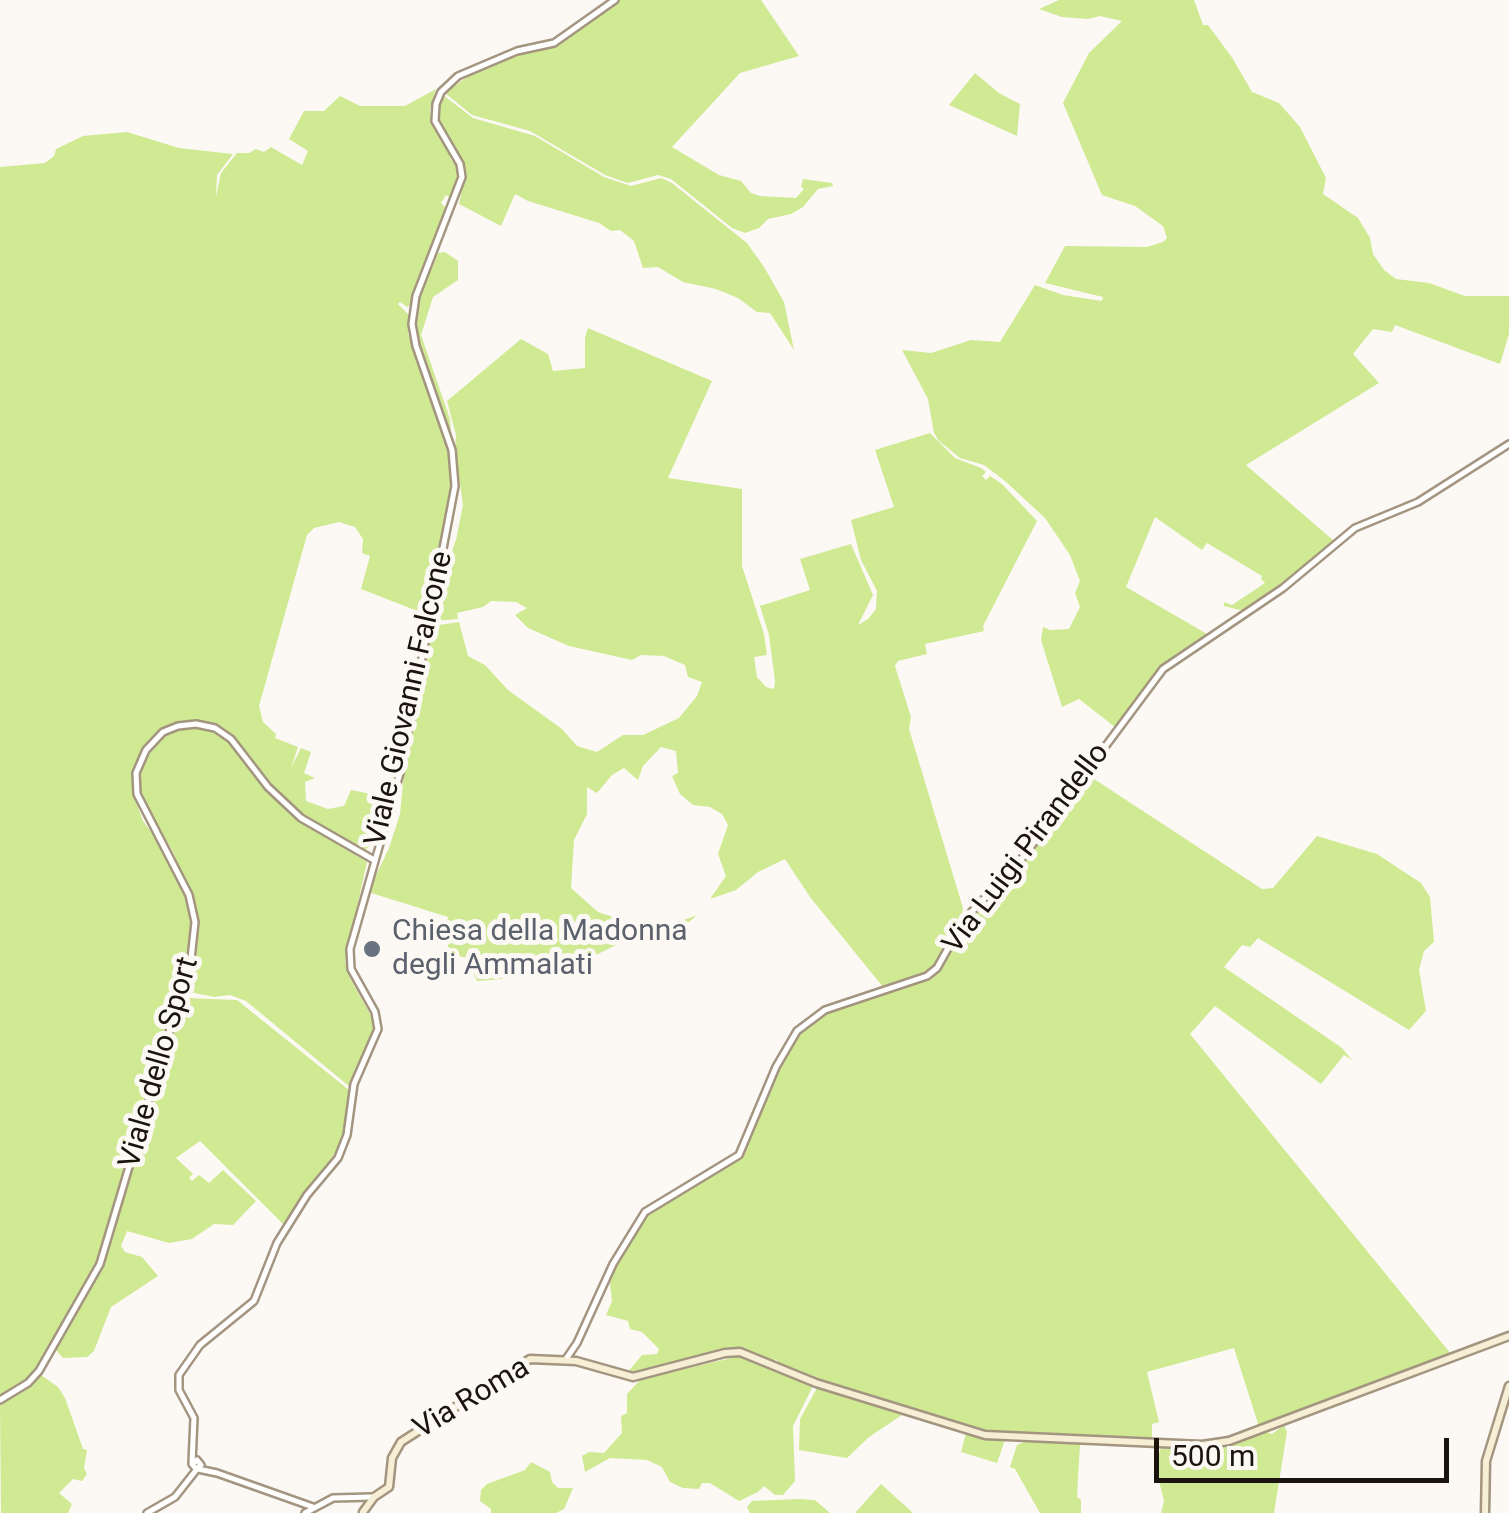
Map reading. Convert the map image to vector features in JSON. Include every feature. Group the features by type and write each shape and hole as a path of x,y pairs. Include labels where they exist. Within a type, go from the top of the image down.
{"main road":[{"name":"Via Roma","path":"378,1496 389,1488 392,1458 400,1442 521,1363 540,1358 576,1361 632,1377 740,1352 816,1383 985,1436 1202,1445 1229,1440 1509,1334"},
{"path":"1485,1513 1486,1460 1508,1389"},
{"path":"361,1512 380,1503 378,1496"}],"street":[{"name":"Viale Giovanni Falcone","path":"197,1465 194,1415 179,1390 182,1369 200,1345 254,1301 277,1243 307,1194 335,1163 345,1140 354,1084 378,1028 375,1012 352,974 349,960 400,773 456,486 452,450 416,346 412,317 416,296 462,180 460,164 435,121 436,104 458,76 517,51 554,44 615,0"},
{"name":"Via Luigi Pirandello","path":"577,1343 608,1272 645,1212 739,1155 776,1066 797,1031 825,1010 927,976 937,968 964,920 1023,857 1162,669 1284,588 1354,528 1418,502 1509,444"},
{"name":"Viale dello Sport","path":"0,1400 28,1383 39,1371 100,1264 191,959 195,922 189,896 170,852 136,794 136,772 146,750 163,732 178,726 215,728 230,739 268,788 301,818 374,860"},
{"path":"361,852 378,846"},
{"path":"565,1361 577,1343"},
{"path":"576,1361 577,1343"},
{"path":"147,1513 176,1497 197,1465 313,1507"},
{"path":"304,1513 333,1498 378,1496"}],"green space":[{"path":"619,0 761,0 799,56 740,73 672,147 719,175 741,181 751,193 760,196 796,198 804,189 803,179 833,186 818,189 803,207 791,214 768,219 759,228 745,233 732,228 671,179 658,175 628,183 605,175 530,131 472,115 445,93 471,74 520,54 556,45"},
{"path":"1059,0 1194,0 1203,25 1208,25 1233,59 1252,92 1279,103 1300,127 1326,178 1323,194 1358,218 1384,270 1396,279 1429,283 1465,296 1509,296 1509,334 1500,364 1395,325 1392,332 1373,329 1353,354 1379,383 1246,465 1334,541 1244,611 1224,606 1224,602 1232,605 1265,583 1262,576 1207,543 1202,550 1155,517 1126,587 1207,634 1166,662 1115,727 1079,699 1062,707 1041,640 1043,627 1069,629 1080,607 1075,593 1080,581 1070,555 1045,518 1005,481 984,465 960,458 939,441 928,399 902,350 931,353 971,340 1000,342 1035,285 1063,295 1102,301 1103,297 1045,283 1065,246 1147,247 1167,238 1163,226 1135,206 1102,195 1063,103 1089,53 1122,21 1100,16 1062,17 1039,9"},
{"path":"975,73 1020,104 1017,136 949,105"},
{"path":"436,89 431,121 456,164 459,179 452,199 446,195 441,203 447,209 411,304 398,304 409,315 408,333 451,461 450,501 428,609 420,612 361,589 370,556 362,553 363,539 355,527 339,522 314,528 307,535 259,706 263,722 276,734 275,738 298,747 291,768 301,748 311,752 304,773 315,778 305,782 306,801 328,809 344,806 351,790 382,796 391,774 395,780 376,841 365,850 322,829 293,807 259,771 237,740 221,728 198,721 182,722 161,730 146,745 135,765 133,794 143,821 167,854 187,898 192,930 188,959 102,1251 36,1369 0,1396 0,167 45,163 56,149 83,136 127,132 179,148 233,154 217,175 216,197 221,173 237,153 256,149 264,152 271,147 302,165 308,151 289,139 304,111 324,111 340,96 360,106 405,106"},
{"path":"443,95 473,118 535,136 604,177 631,186 661,178 672,183 747,243 784,302 794,350 770,313 757,312 716,289 683,282 658,267 643,268 634,241 620,230 611,231 599,223 515,194 501,226 459,204 466,172 437,119"},
{"path":"445,252 458,261 458,280 433,297 421,335 450,419 452,442 415,323 419,299 438,253"},
{"path":"588,328 712,381 668,478 742,489 742,566 764,634 767,655 754,657 757,677 766,687 774,689 775,681 769,635 760,606 810,590 800,559 851,544 873,595 858,625 876,609 877,591 861,560 851,520 894,507 875,450 930,433 955,458 986,472 982,476 986,480 990,476 1002,484 1037,521 983,626 984,631 925,644 927,654 898,661 895,666 911,717 909,729 963,908 937,963 926,974 883,987 810,897 785,859 758,872 736,890 710,899 726,876 718,854 728,825 722,814 710,807 693,805 680,794 672,776 678,773 676,751 661,747 643,766 638,780 624,768 612,775 597,793 587,787 587,814 574,840 571,888 598,912 641,926 660,929 697,915 689,922 616,945 592,957 543,957 502,979 477,981 466,958 446,952 451,934 444,931 448,917 368,892 400,814 404,772 432,626 459,622 468,656 485,665 508,690 562,729 577,746 597,752 623,735 643,735 679,718 697,696 702,682 688,677 685,665 664,656 641,655 632,660 569,646 528,628 515,615 527,608 516,602 491,601 457,613 458,619 434,621 441,580 456,540 463,505 456,435 447,401 521,339 548,354 553,371 585,368"},
{"path":"197,727 228,741 266,790 301,822 367,862 345,961 375,1023 350,1087 246,1001 230,995 214,997 185,991 198,942 194,902 173,852 141,797 139,780 144,759 160,739 180,729"},
{"path":"1088,775 1262,889 1273,888 1317,836 1377,854 1421,883 1430,897 1434,942 1424,951 1419,970 1426,1011 1409,1030 1258,938 1250,947 1242,945 1224,967 1342,1048 1352,1060 1344,1055 1321,1084 1215,1006 1190,1034 1451,1354 1259,1427 1234,1348 1147,1372 1159,1422 1152,1424 1152,1441 996,1435 815,1379 779,1364 776,1359 742,1349 655,1371 627,1373 642,1355 657,1354 659,1349 642,1332 630,1329 628,1321 606,1315 612,1301 609,1276 644,1217 741,1156 767,1091 799,1033 826,1012 934,975 964,924 1026,859"},
{"path":"182,1000 237,1000 349,1090 341,1145 283,1224 200,1141 176,1158 193,1174 189,1178 192,1181 199,1175 209,1183 223,1170 256,1201 233,1225 214,1224 192,1239 169,1243 127,1231 121,1246 125,1252 142,1257 158,1276 111,1307 94,1351 87,1357 63,1358 55,1349 108,1254"},
{"path":"740,1356 814,1384 793,1426 795,1481 783,1495 775,1495 764,1486 739,1501 710,1483 702,1483 699,1489 683,1488 670,1482 662,1467 647,1460 610,1458 585,1472 582,1456 589,1452 604,1453 622,1433 621,1416 627,1413 627,1394 641,1379"},
{"path":"41,1375 58,1387 65,1398 83,1449 87,1450 87,1474 82,1481 73,1479 59,1493 72,1504 68,1513 1,1513 0,1404"},
{"path":"817,1388 827,1388 902,1415 847,1458 799,1450 800,1419"},
{"path":"1284,1425 1287,1432 1274,1513 1161,1513 1164,1501 1155,1465 1161,1448 1215,1450 1266,1432 1272,1434"},
{"path":"966,1433 1005,1440 997,1463 961,1452"},
{"path":"1026,1441 1080,1444 1077,1497 1081,1500 1081,1513 1040,1513 1015,1469 1010,1467 1017,1445"},
{"path":"531,1462 550,1472 558,1488 573,1488 564,1509 556,1513 491,1513 480,1501 481,1490 525,1470"},
{"path":"881,1484 913,1513 855,1513"},
{"path":"815,1500 830,1513 750,1513 747,1507 752,1501"}],"place":[{"name":"Chiesa della Madonna degli Ammalati","path":"372,949"}]}
